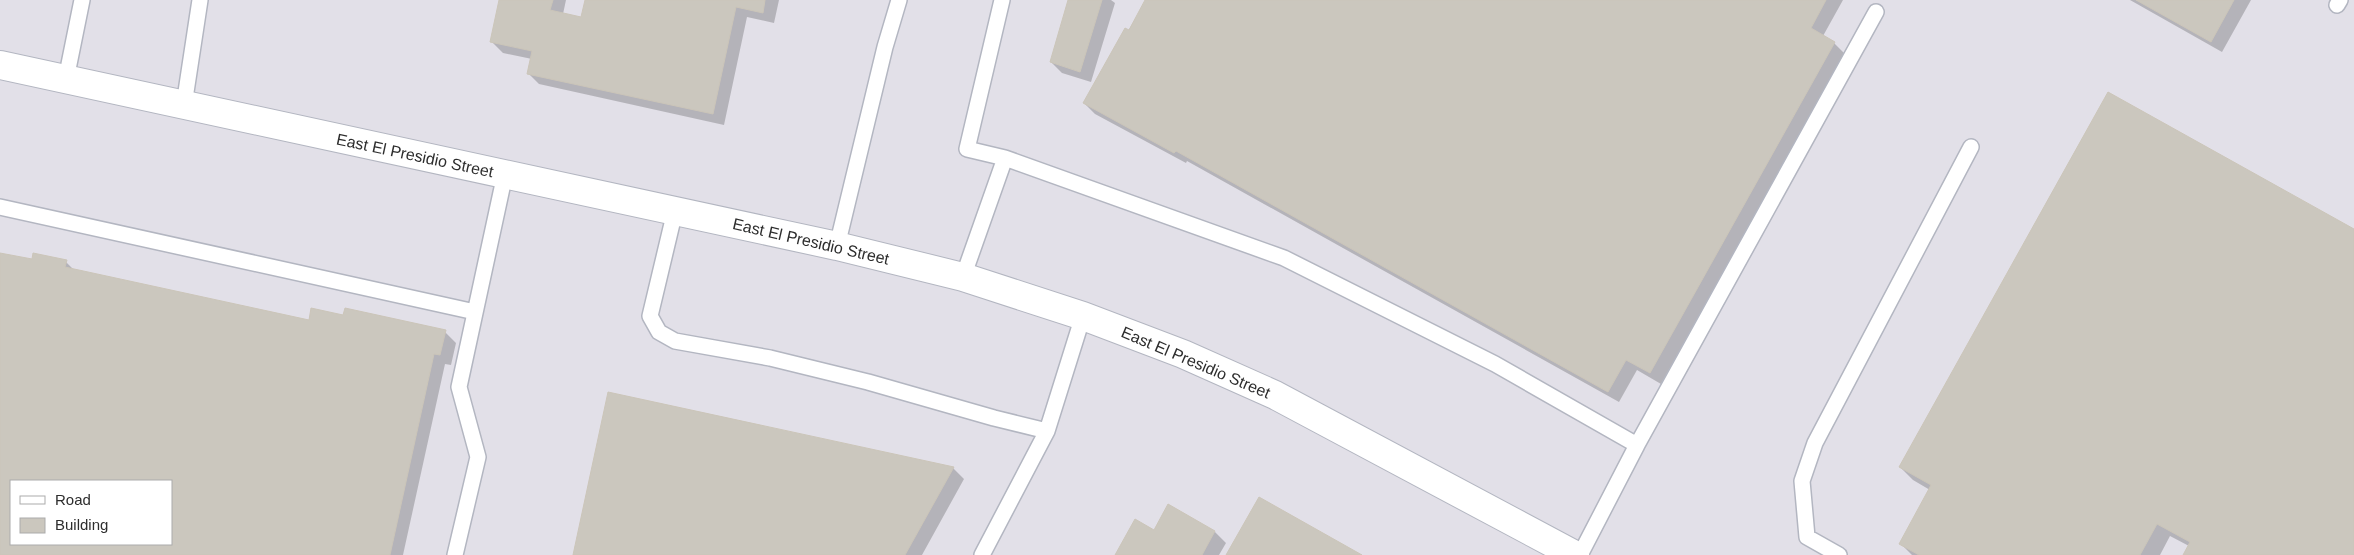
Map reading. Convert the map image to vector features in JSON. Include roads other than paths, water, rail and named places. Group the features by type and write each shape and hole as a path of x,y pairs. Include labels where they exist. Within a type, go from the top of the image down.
{"street":[{"name":"East El Presidio Street","path":"0,65 836,246 963,277 1083,316 1182,354 1276,395 1575,555"}],"lane":[{"path":"66,79 82,0"},
{"path":"184,105 200,0"},
{"path":"836,246 885,47 899,0"},
{"path":"1002,0 967,148 1043,171 1284,258 1494,364 1637,445"},
{"path":"1580,555 1637,445 1876,12"},
{"path":"1839,555 1807,536 1802,481 1815,443 1971,147"},
{"path":"963,277 1005,158"},
{"path":"455,555 478,457 459,387 505,174"},
{"path":"0,207 476,312"},
{"path":"675,211 650,316 659,332 675,341 770,358 868,382 1047,431"},
{"path":"982,555 1047,431 1083,316"}]}
